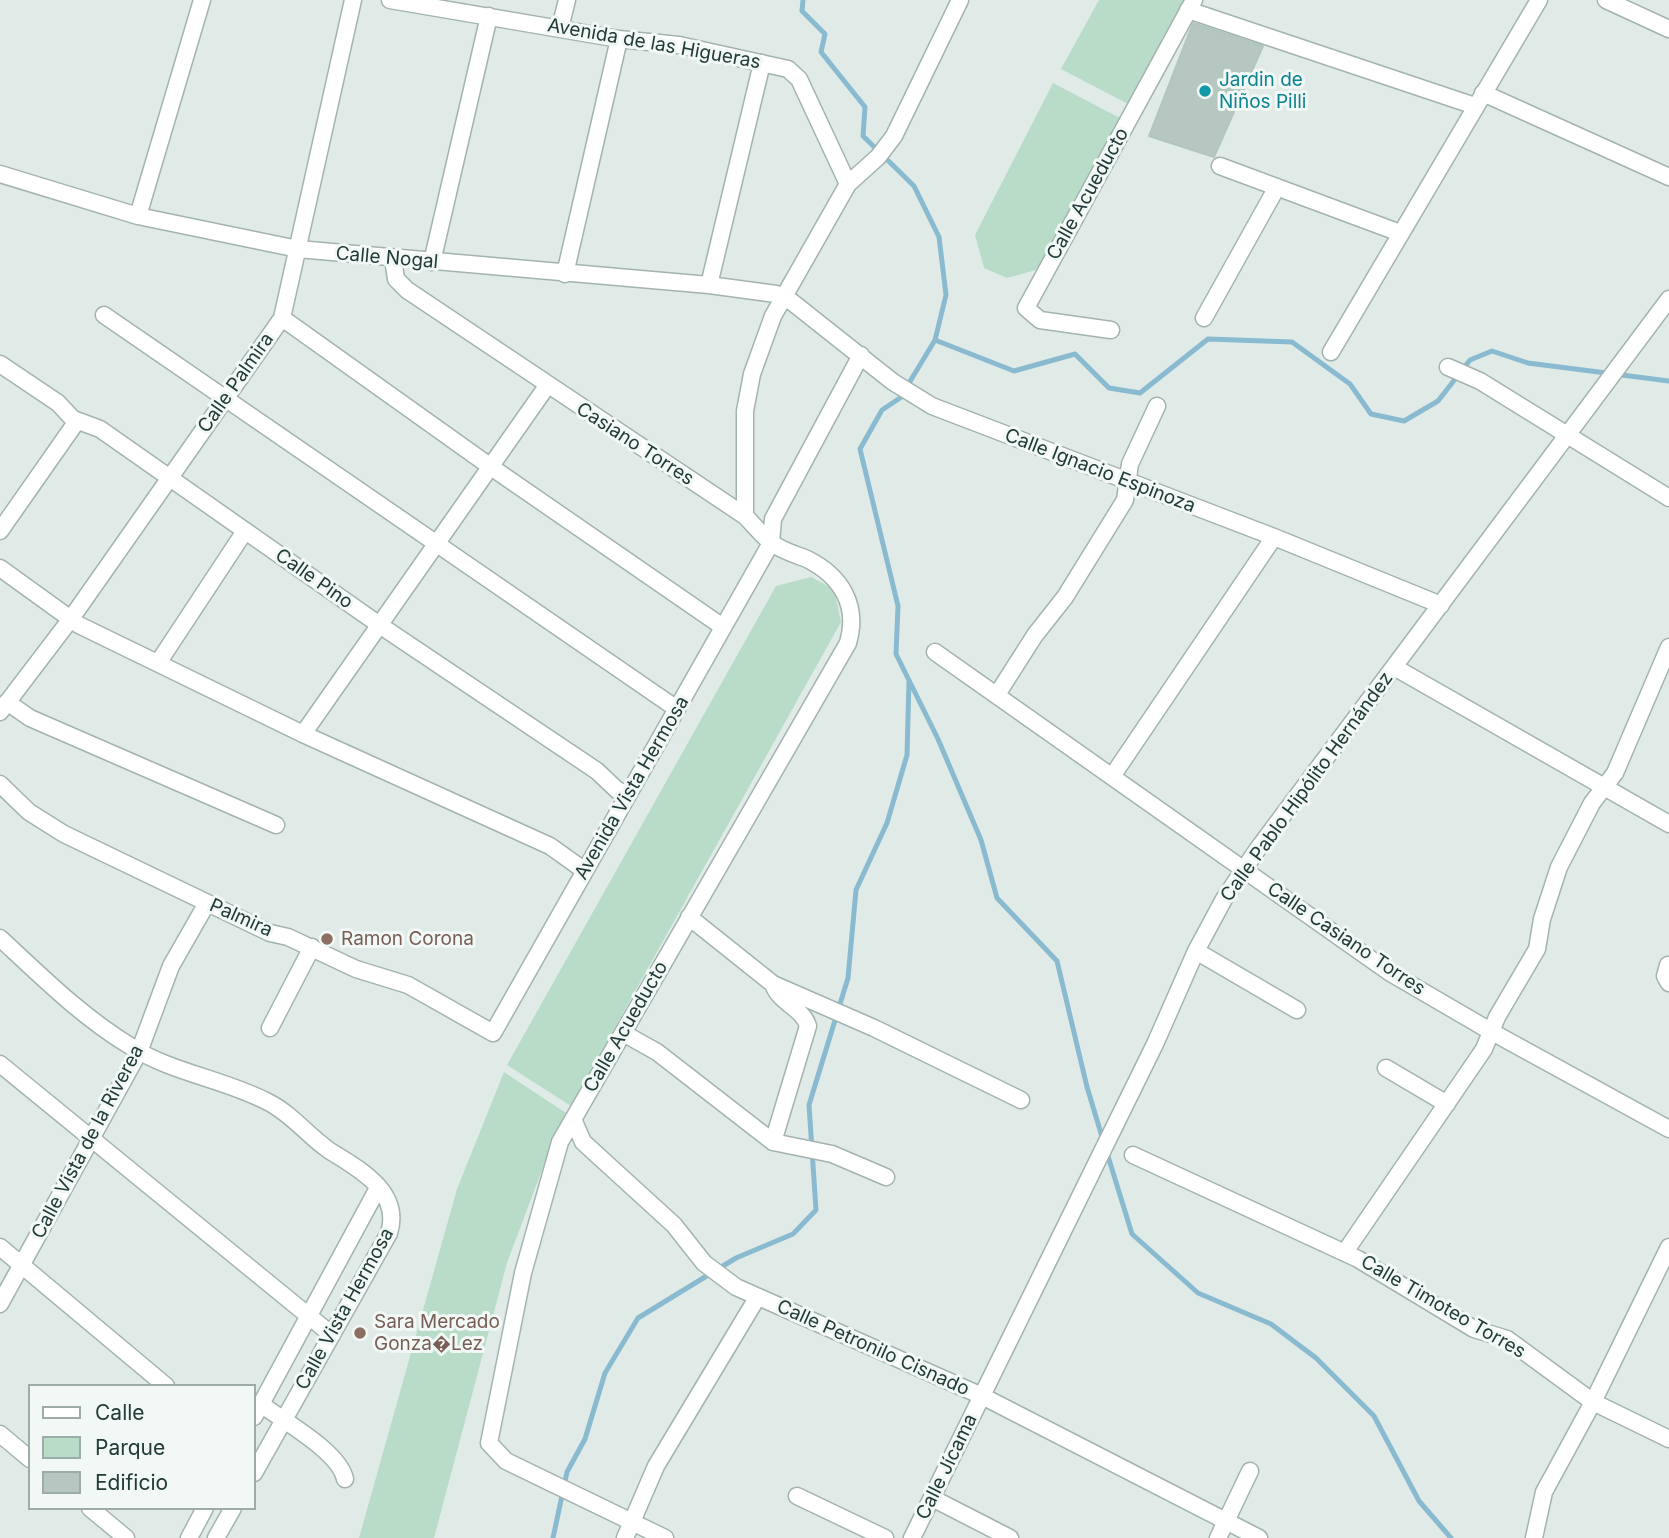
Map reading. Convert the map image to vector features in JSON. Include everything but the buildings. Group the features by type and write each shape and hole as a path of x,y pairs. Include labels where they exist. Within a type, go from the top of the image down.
{"street":[{"path":"138,216 202,0"},
{"name":"Calle Palmira","path":"4,707 70,620 282,318 353,0"},
{"name":"Avenida de las Higueras","path":"390,0 619,39 679,45 788,69 799,79 848,184"},
{"path":"560,28 568,0"},
{"path":"745,516 744,429 756,358 782,296 848,184 881,155 960,0"},
{"path":"1331,352 1539,0"},
{"path":"1606,0 1669,29"},
{"path":"1191,5 1479,100 1669,177"},
{"name":"Calle Acueducto","path":"1111,330 1040,320 1026,308 1191,5"},
{"path":"432,262 489,16"},
{"path":"565,274 619,39"},
{"path":"709,285 762,63"},
{"path":"1220,166 1400,233"},
{"name":"Calle Nogal","path":"0,174 138,216 298,249 709,285 782,296"},
{"path":"1204,318 1278,187"},
{"name":"Casiano Torres","path":"393,259 396,279 407,290 745,516 771,543 821,567 842,585 848,599 852,620 848,643"},
{"name":"Calle Ignacio Espinoza","path":"782,296 914,396 968,421 1274,537 1441,605"},
{"name":"Calle Pablo Hipólito Hernández","path":"982,1396 1129,1096 1196,951 1243,870 1628,358 1669,299"},
{"path":"104,315 677,709"},
{"path":"282,318 723,627"},
{"name":"Avenida Vista Hermosa","path":"493,1033 771,543 774,519 861,355"},
{"name":"Calle Pino","path":"0,364 58,402 77,421 100,429 381,626 597,771 617,790 628,794"},
{"path":"1449,368 1471,377 1669,498"},
{"path":"303,734 547,386"},
{"path":"998,693 1035,635 1065,597 1125,500 1130,464 1157,406"},
{"path":"0,531 77,421"},
{"path":"158,663 245,531"},
{"path":"1113,775 1274,537"},
{"path":"0,568 70,620 303,734 550,846 585,871"},
{"name":"Calle Acueducto","path":"632,1521 506,1461 489,1443 523,1273 560,1142 848,643"},
{"path":"1345,1252 1484,1049 1537,949 1542,919 1559,867 1592,803 1604,789 1622,758 1669,647"},
{"name":"Calle Casiano Torres","path":"935,652 998,693 1389,972 1492,1032 1668,1124"},
{"path":"1394,667 1669,824"},
{"path":"4,707 276,825"},
{"name":"Palmira","path":"0,784 29,812 54,828 270,933 312,947 356,969 408,985 493,1033"},
{"name":"Calle Vista de la Riverea","path":"0,1304 139,1052 171,967 206,903"},
{"path":"689,917 779,987 874,1028 1021,1100"},
{"path":"0,938 75,1009 139,1052 279,1108 324,1147 363,1170 378,1188"},
{"path":"270,1028 312,947"},
{"path":"1196,951 1297,1010"},
{"path":"1668,965 1665,975 1669,983"},
{"path":"773,1142 808,1026 806,1018 778,996 779,987"},
{"path":"623,1032 657,1052 773,1142 818,1151 886,1177"},
{"path":"0,1064 90,1141 332,1335"},
{"path":"1386,1068 1447,1104"},
{"name":"Calle Petronilo Cisnado","path":"573,1119 583,1142 674,1225 704,1263 727,1280 757,1298 982,1396 1259,1538"},
{"name":"Calle Timoteo Torres","path":"1133,1155 1345,1252 1474,1329 1507,1339 1593,1402 1669,1439"},
{"name":"Calle Vista Hermosa","path":"257,1411 378,1188"},
{"name":"Calle Vista Hermosa","path":"256,1469 389,1233 393,1216 378,1188"},
{"path":"0,1247 164,1384"},
{"path":"1534,1538 1544,1492 1593,1402 1669,1247"},
{"path":"625,1538 656,1466 757,1298"},
{"name":"Calle Jícama","path":"912,1538 982,1396"},
{"path":"257,1411 283,1421 330,1455 343,1470 345,1479"},
{"path":"0,1434 28,1457"},
{"path":"1218,1538 1250,1471"},
{"path":"797,1496 885,1538"},
{"path":"932,1498 1010,1538"},
{"path":"92,1510 126,1538"},
{"path":"189,1538 204,1510"},
{"path":"216,1538 232,1510"},
{"path":"632,1521 665,1538"}],"green space":[{"path":"1099,0 1186,0 1128,104 1061,69"},
{"path":"1053,83 1120,118 1040,269 1007,278 984,268 975,235"},
{"path":"811,577 834,589 841,622 571,1106 507,1065 776,586"},
{"path":"504,1072 566,1113 557,1130 507,1263 434,1538 359,1538 457,1189"}],"waterway":[{"path":"803,0 802,11 825,34 821,52 865,107 863,136 914,186 939,237 946,295 935,340 900,398 882,410 860,449 898,606 896,654 938,739 981,840 997,898 1057,961 1087,1087 1103,1140"},
{"path":"935,340 1014,371 1075,354 1109,388 1140,393 1208,339 1292,342 1350,384 1371,414 1404,421 1438,401 1470,360 1492,351 1528,363 1669,381"},
{"path":"553,1538 567,1472 585,1439 605,1373 638,1318 736,1258 793,1234 816,1210 809,1105 848,978 856,890 887,823 907,755 909,681"},
{"path":"1107,1153 1132,1234 1198,1293 1271,1324 1316,1358 1374,1416 1419,1501 1451,1538"}],"place":[{"name":"Jardin de Niños Pilli","path":"1205,91"},
{"name":"Ramon Corona","path":"327,939"},
{"name":"Sara Mercado Gonza�Lez","path":"360,1333"}]}
